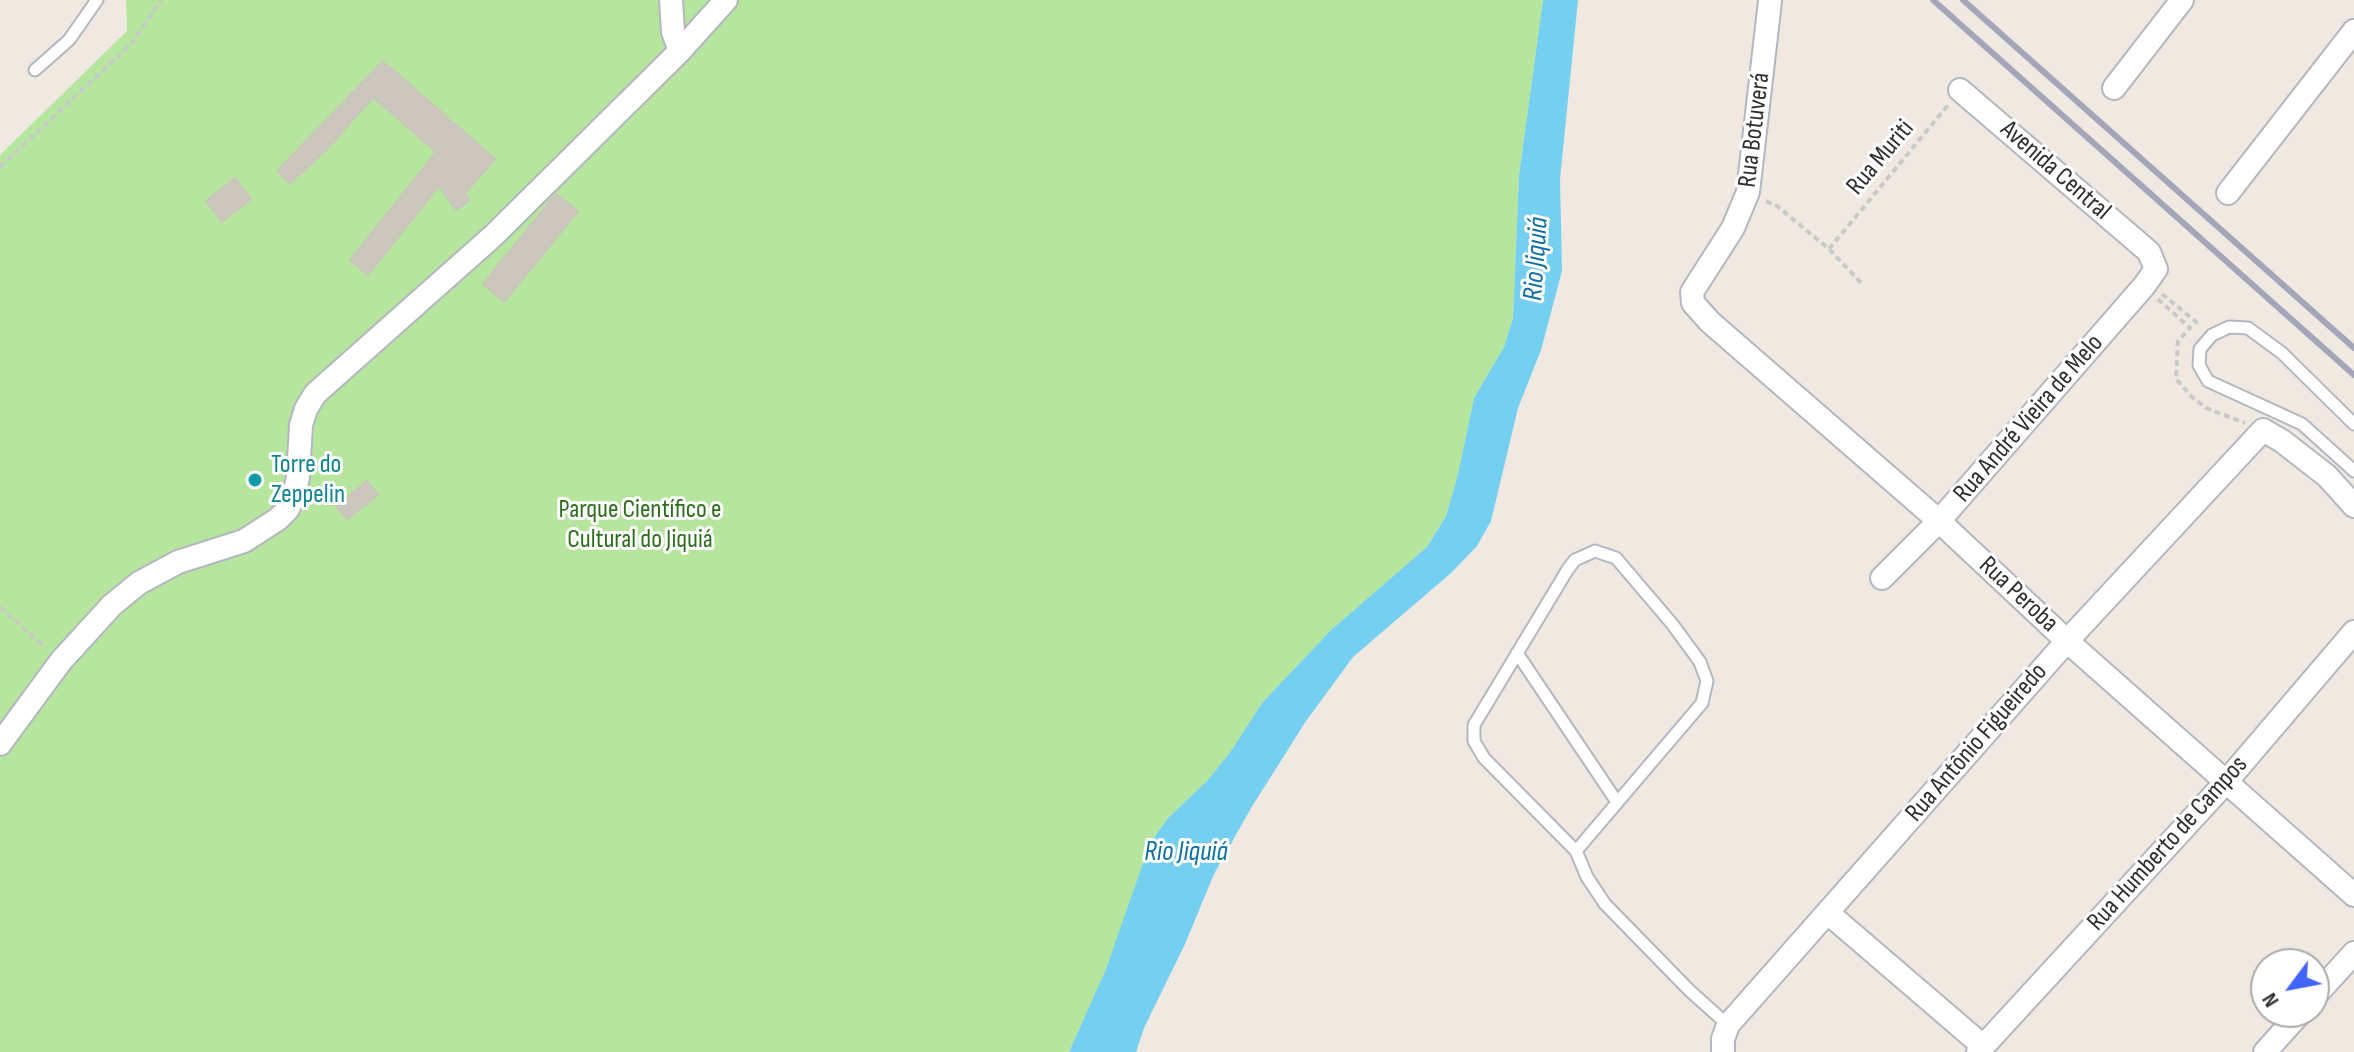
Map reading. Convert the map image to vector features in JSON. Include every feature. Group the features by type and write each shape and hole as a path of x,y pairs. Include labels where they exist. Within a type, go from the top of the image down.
{"street":[{"path":"671,0 673,32 680,51"},
{"path":"0,744 61,661 112,605 139,583 178,562 244,541 288,509 298,477 301,425 315,394 493,236 680,51 726,0"},
{"path":"2114,88 2182,0"},
{"name":"Rua Botuverá","path":"1692,292 1733,228 1748,192 1770,1"},
{"path":"2228,193 2354,31"},
{"name":"Avenida Central","path":"1960,90 2149,252"},
{"name":"Rua André Vieira de Melo","path":"1882,578 1939,521 2156,273 2156,265 2149,252"},
{"name":"Rua Peroba","path":"1692,292 1693,303 1710,322 1939,521 2067,641 2354,895"},
{"name":"Rua Antônio Figueiredo","path":"1728,1025 2067,641 2263,430 2327,476 2354,506"},
{"name":"Rua Humberto de Campos","path":"1981,1049 2226,782 2354,632"},
{"path":"1828,913 1981,1049"},
{"path":"2330,979 2354,953"},
{"path":"1723,1052 1728,1025"},
{"path":"2265,1052 2287,1028"}],"lane":[{"path":"35,70 69,40 97,0"},
{"path":"2354,424 2282,353 2248,328 2229,327 2212,335 2200,349 2199,365 2208,381 2302,424 2354,471"},
{"path":"1576,851 1702,703 1707,681 1700,662 1673,625 1616,558 1595,551 1575,560 1568,569 1474,725 1474,741 1484,758 1576,851 1587,877 1605,904 1690,991 1728,1025"},
{"path":"1517,653 1617,802"}],"path":[{"path":"0,167 132,43 161,0"},
{"name":"Rua Muriti","path":"1829,249 1960,90"},
{"path":"1748,192 1777,206 1829,249 1863,285"},
{"path":"2158,299 2163,293 2204,328 2202,330"},
{"path":"2234,418 2238,407"},
{"path":"0,607 61,661"}],"green space":[{"name":"Parque Científico e Cultural do Jiquiá","path":"126,0 1543,0 1519,176 1513,318 1504,347 1474,398 1446,516 1427,547 1331,630 1262,703 1207,781 1168,818 1155,836 1106,969 1069,1052 0,1052 0,155 127,31"}],"water":[{"name":"Rio Jiquiá","path":"1543,0 1578,0 1560,179 1562,271 1541,350 1518,408 1491,521 1477,546 1451,573 1353,657 1306,721 1214,874 1136,1052 1069,1052 1106,969 1155,836 1168,818 1207,781 1262,703 1331,630 1427,547 1446,516 1474,398 1504,347 1513,318 1519,176"}],"building":[{"path":"383,61 495,159 465,193 470,200 456,210 439,186 368,275 350,260 436,152 373,97 329,147 290,184 277,171"},
{"path":"235,178 251,199 222,222 206,201"},
{"path":"556,194 578,211 504,302 483,284"},
{"path":"367,481 378,495 347,519 336,506"}],"railway":[{"path":"1933,0 2354,375"},
{"path":"1963,0 2354,348"}],"place":[{"name":"Torre do Zeppelin","path":"255,480"}]}
